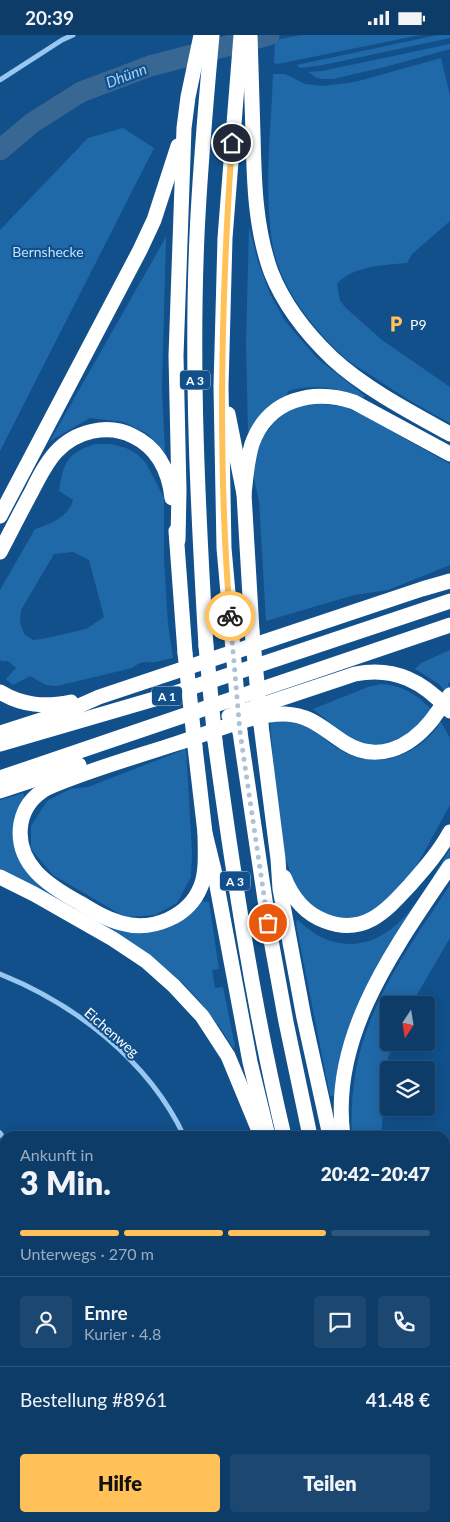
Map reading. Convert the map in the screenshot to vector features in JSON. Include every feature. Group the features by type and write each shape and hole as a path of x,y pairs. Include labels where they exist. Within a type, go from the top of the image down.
{"highway":[{"path":"178,540 179,491 176,356 184,123 201,35"},
{"name":"A 3","path":"212,35 197,235 195,375 197,481 206,646 215,741 228,838 259,1020 283,1131"},
{"name":"A 3","path":"241,35 225,238 222,387 224,548 240,732 271,940 309,1131"},
{"path":"250,35 256,211 264,251 282,295 298,320 333,359 410,412 450,434"},
{"path":"0,516 154,221 184,123"},
{"path":"222,387 238,456 244,494 252,631 280,889 302,1009 329,1131"},
{"path":"244,494 248,458 258,431 277,410 305,397 324,396 354,402 450,454"},
{"path":"0,552 42,473 56,452 72,439 96,430 114,430 131,435 148,445 157,455 165,469 170,483 178,540 185,653 205,833 214,869 250,1063 267,1131"},
{"path":"422,589 450,573"},
{"path":"0,733 63,713 99,697 450,581"},
{"name":"A 1","path":"0,744 175,693 450,601"},
{"name":"A 1","path":"0,778 450,625"},
{"path":"0,791 365,672 376,671 410,679 430,691 450,711"},
{"path":"0,692 21,702 38,705 61,704 99,697"},
{"path":"205,833 204,870 201,885 195,897 174,917 156,924 140,926 122,924 111,919 48,884 38,875 26,859 20,837 26,808 34,797 47,788 235,724 271,714 298,715 318,723 350,746 364,751 378,752 404,745 422,733 450,695"},
{"path":"278,859 289,890 302,907 312,915 333,924 354,925 373,919 386,911 431,862 450,833"},
{"path":"343,1131 342,1091 347,1060 361,1013 392,953 450,866"},
{"path":"0,877 131,950 146,961 184,996 210,1028 228,1056 259,1131"}],"street":[{"path":"0,79 62,39 73,35"},
{"name":"Eichenweg","path":"0,974 18,981 56,1001 94,1028 126,1056 155,1089 182,1131"}],"green space":[{"path":"301,35 420,35 278,64 274,63 275,40"},
{"path":"437,35 450,35 450,38 323,65 300,68 297,65"},
{"path":"450,44 450,49 333,79 322,79 308,72 322,71"},
{"path":"441,58 450,95 450,221 412,254 407,263 360,270 351,273 337,284 340,301 347,309 382,340 450,387 450,423 410,401 346,359 310,321 290,291 276,259 272,242 268,201 273,74 285,74 305,84 323,86 355,82"},
{"name":"Bernshecke","path":"123,128 154,148 0,451 0,230 88,138"},
{"path":"249,226 258,262 270,294 285,321 317,358 365,396 363,398 317,387 288,391 286,397 248,432 246,344"},
{"path":"166,237 162,388 165,454 148,434 124,422 90,418 50,441"},
{"path":"315,403 346,407 450,464 450,565 388,590 354,595 266,621 259,501 253,474 257,446 275,421 288,411"},
{"path":"95,444 111,444 126,448 137,454 146,463 164,498 164,560 168,624 173,658 141,663 132,668 57,686 46,685 30,676 13,685 6,679 16,668 8,661 1,661 0,659 0,590 35,529 58,519 71,506 73,500 59,491 62,473 72,455","holes":["73,552 89,560 104,617 86,629 42,639 33,640 24,634 20,623 21,610 54,554"]},
{"path":"450,650 450,681 448,685 450,687 450,696 439,684 415,669 421,663"},
{"path":"381,684 393,685 403,689 422,701 438,718 450,738 450,805 412,874 392,897 367,914 352,918 339,918 326,914 311,904 299,892 293,881 285,856 274,773 270,720 303,725 337,748 356,757 382,760 395,757 419,745 439,725 426,715 412,730 403,736 385,743 365,743 354,740 344,734 313,709 368,687"},
{"path":"186,749 192,852 191,877 177,903 155,915 125,917 53,875 31,849 31,826 47,801 70,789 88,787"},
{"path":"24,793 20,861 130,930 197,901 209,902 219,969 212,970 215,988 223,987 235,1047 233,1048 201,1003 183,983 163,967 0,872 0,800"},
{"path":"450,849 450,857 408,923 345,1043 339,1062 335,1096 330,1096 296,924 297,919 315,934 343,944 369,941 385,934 411,910"},
{"path":"450,885 450,938 416,996 382,996 395,970"},
{"path":"380,999 380,1051 391,1051 388,1061 380,1061 380,1116 383,1116 381,1131 352,1131 354,1079 364,1037"}],"waterway":[{"name":"Dhünn","path":"0,150 32,123 81,92 150,66 269,35"}],"way so far":[{"path":"230,616 240,732 268,923"}],"place":[{"name":"P9","path":"396,324"}],"route":[{"path":"230,616 223,531 222,387 225,238 232,143"}]}
